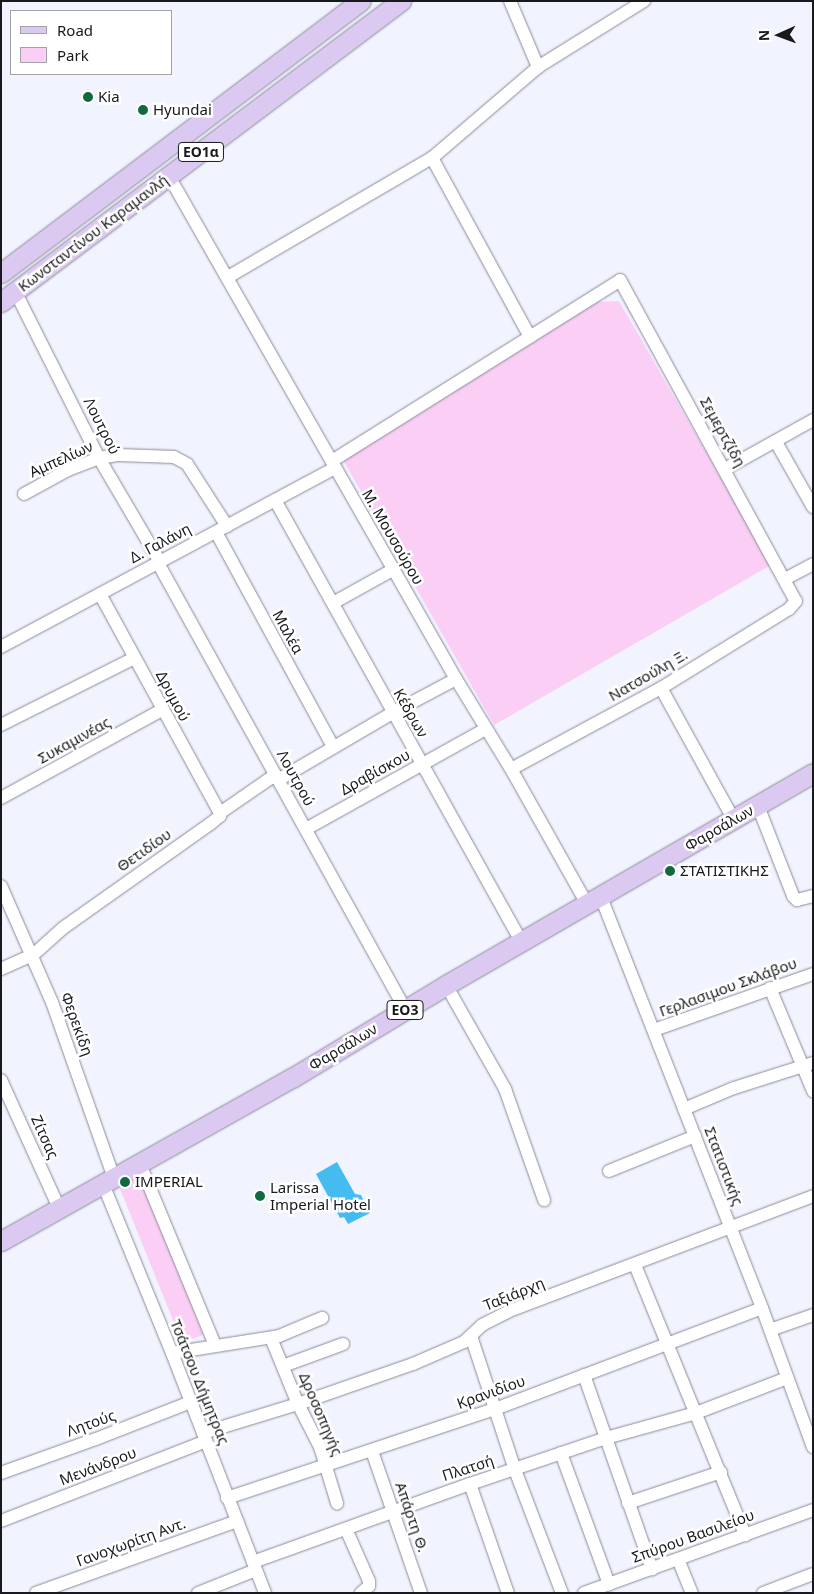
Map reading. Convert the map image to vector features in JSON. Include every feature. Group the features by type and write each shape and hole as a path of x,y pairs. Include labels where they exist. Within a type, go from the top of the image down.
{"main road":[{"name":"Κωνσταντίνου Καραμανλή","path":"1,273 361,1"},
{"name":"Κωνσταντίνου Καραμανλή","path":"1,302 401,1"},
{"name":"Φαρσάλων","path":"3,1237 140,1164 292,1078 446,984 813,773"}],"street":[{"path":"510,1 538,66"},
{"path":"228,277 432,158 538,66 644,1"},
{"path":"432,158 530,337"},
{"name":"Μ. Μουσούρου","path":"174,185 456,679 594,900"},
{"name":"Δ. Γαλάνη","path":"1,648 275,500 333,465 620,280"},
{"name":"Σεμερτζίδη","path":"620,280 796,601"},
{"name":"Λουτρού","path":"20,301 99,458 159,562 405,1009"},
{"path":"725,469 813,420"},
{"path":"776,442 813,507"},
{"name":"Αμπελίων","path":"24,494 68,470 99,458 124,455 168,456 182,460 221,529"},
{"name":"Κέδρων","path":"275,500 392,713 521,941"},
{"name":"Μαλέα","path":"221,529 333,747"},
{"path":"785,579 813,564"},
{"path":"333,603 394,569"},
{"name":"Δρυμού","path":"100,594 220,813"},
{"name":"Νατσούλη Ξ.","path":"511,769 661,688 789,609 796,601"},
{"path":"1,725 134,658"},
{"name":"Θετιδίου","path":"1,969 33,955 62,928 210,824 220,816 220,813 277,778 456,679"},
{"path":"661,688 734,820"},
{"name":"Συκαμινέας","path":"1,798 162,710"},
{"name":"Δραβίσκου","path":"306,829 486,729"},
{"path":"758,806 790,891 797,900 813,896"},
{"name":"Φερεκίδη","path":"1,886 33,955 52,1002 108,1181"},
{"name":"Στατιστικής","path":"594,900 654,1030 762,1308 813,1447"},
{"name":"Γερλασιμου Σκλάβου","path":"654,1030 813,974"},
{"path":"446,984 505,1089 544,1200"},
{"path":"770,988 808,1065 813,1091"},
{"path":"684,1109 740,1086 808,1065"},
{"name":"Ζίτσας","path":"1,1080 59,1208"},
{"path":"609,1171 695,1136"},
{"path":"140,1164 215,1345"},
{"name":"Τσάτσου Δήμητρας","path":"108,1181 227,1498 265,1593"},
{"name":"Ταξιάρχη","path":"204,1437 413,1364 457,1345 471,1336 482,1325 509,1311 635,1265 813,1194 813,1186"},
{"path":"635,1265 721,1472 745,1535"},
{"name":"Κρανιδίου","path":"227,1498 495,1409 762,1308"},
{"path":"770,1330 813,1315"},
{"path":"172,1353 271,1338 322,1318"},
{"path":"471,1336 515,1470 562,1593"},
{"name":"Δροσοπηγής","path":"271,1338 298,1404 320,1447 337,1503"},
{"path":"283,1366 343,1344"},
{"path":"584,1375 652,1569"},
{"name":"Πλατσή","path":"198,1593 254,1566 346,1529 470,1484 606,1438 696,1413 787,1378"},
{"name":"Λητούς","path":"1,1472 96,1440 191,1402"},
{"path":"800,1413 813,1409"},
{"name":"Μενάνδρου","path":"1,1521 204,1437"},
{"name":"Απάρτη Θ.","path":"372,1451 421,1593"},
{"path":"561,1453 609,1584"},
{"path":"628,1503 721,1472"},
{"path":"470,1484 508,1593"},
{"name":"Σπύρου Βασιλείου","path":"584,1593 813,1510"},
{"name":"Γανοχωρίτη Αντ.","path":"36,1593 237,1521"},
{"path":"346,1529 363,1564 365,1589"},
{"path":"678,1559 692,1593"},
{"path":"763,1593 813,1574"}],"green space":[{"path":"619,301 771,565 494,725 338,451 592,302"},
{"path":"140,1177 204,1335 182,1343 119,1186"}],"water":[{"path":"337,1162 355,1194 361,1195 370,1213 348,1224 344,1217 340,1218 316,1174"}],"place":[{"name":"Kia","path":"88,97"},
{"name":"Hyundai","path":"143,110"},
{"name":"ΣΤΑΤΙΣΤΙΚΗΣ","path":"670,871"},
{"name":"IMPERIAL","path":"125,1182"},
{"name":"Larissa Imperial Hotel","path":"260,1196"}]}
